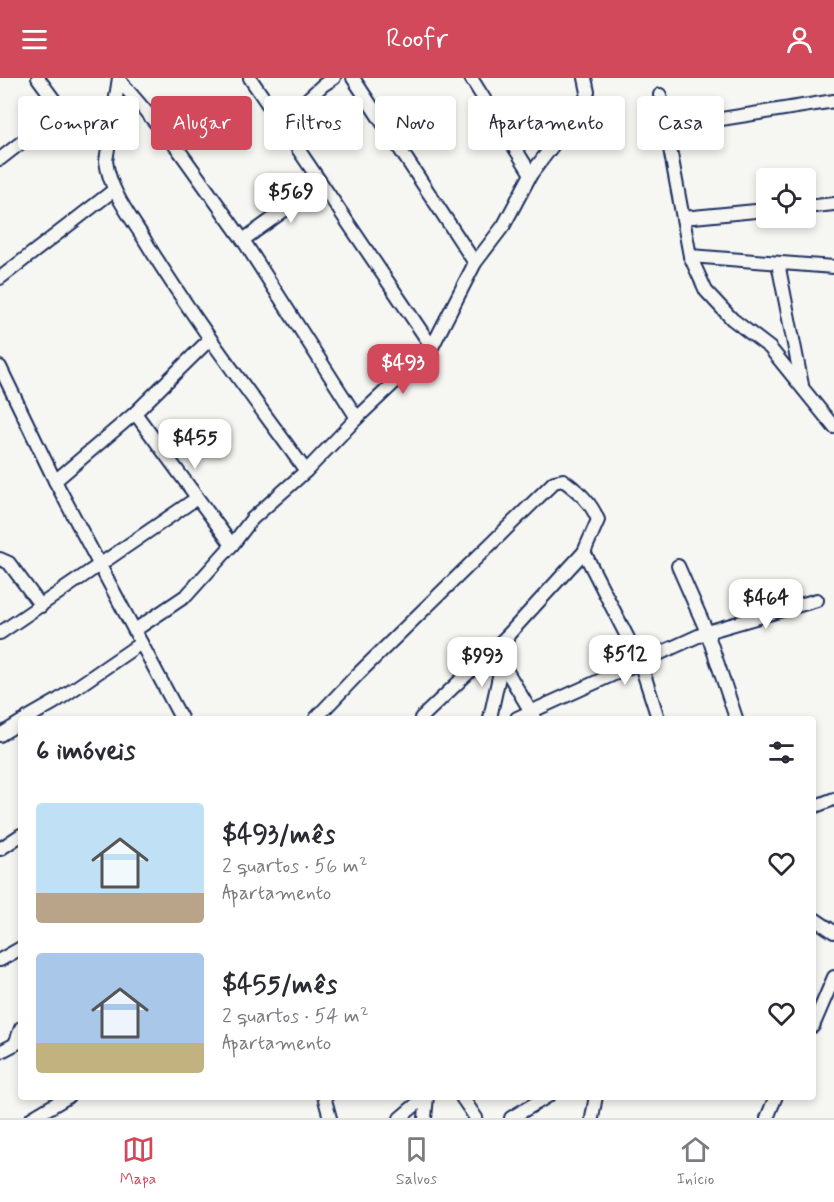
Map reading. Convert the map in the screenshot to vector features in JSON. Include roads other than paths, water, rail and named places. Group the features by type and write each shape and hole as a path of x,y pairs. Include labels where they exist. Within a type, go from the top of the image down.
{"street":[{"path":"0,159 59,113 60,108 56,100 38,78"},
{"path":"250,78 264,99"},
{"path":"311,96 334,78"},
{"path":"353,78 475,263"},
{"path":"471,78 531,174"},
{"path":"135,630 187,595 252,519 306,471 357,418 432,347 475,263 504,225 531,174 582,107 588,92 585,78"},
{"path":"119,79 106,161 114,190 165,273 210,339 306,471"},
{"path":"119,79 178,149 243,240 357,418"},
{"path":"724,118 834,100"},
{"path":"298,150 432,347"},
{"path":"669,150 690,256 706,291 732,319 770,348 834,427"},
{"path":"243,240 321,184"},
{"path":"0,278 114,190"},
{"path":"816,206 834,204"},
{"path":"683,218 756,211"},
{"path":"690,256 834,267"},
{"path":"778,263 802,386"},
{"path":"55,481 135,414 210,339"},
{"path":"1,373 178,716"},
{"path":"135,414 232,545"},
{"path":"317,716 554,482 563,480 581,493 594,510 598,520 584,552 508,635 423,716"},
{"path":"0,633 101,566 197,498"},
{"path":"584,552 640,663 657,716"},
{"path":"0,559 9,563 41,606"},
{"path":"678,566 707,632 735,716"},
{"path":"502,663 532,715 707,632 817,600"},
{"path":"490,716 508,635"},
{"path":"30,716 55,702 141,643"},
{"path":"0,735 18,724"},
{"path":"816,806 834,799"},
{"path":"0,849 18,837"},
{"path":"816,920 834,933"},
{"path":"0,960 18,950"},
{"path":"816,1017 834,977"},
{"path":"0,1052 18,1043"},
{"path":"32,1118 62,1100"},
{"path":"325,1100 330,1118"},
{"path":"400,1118 424,1100"},
{"path":"413,1118 426,1100"},
{"path":"425,1118 427,1100"},
{"path":"464,1100 476,1118"},
{"path":"511,1118 541,1100"},
{"path":"592,1118 595,1100"},
{"path":"767,1118 774,1100"}]}
